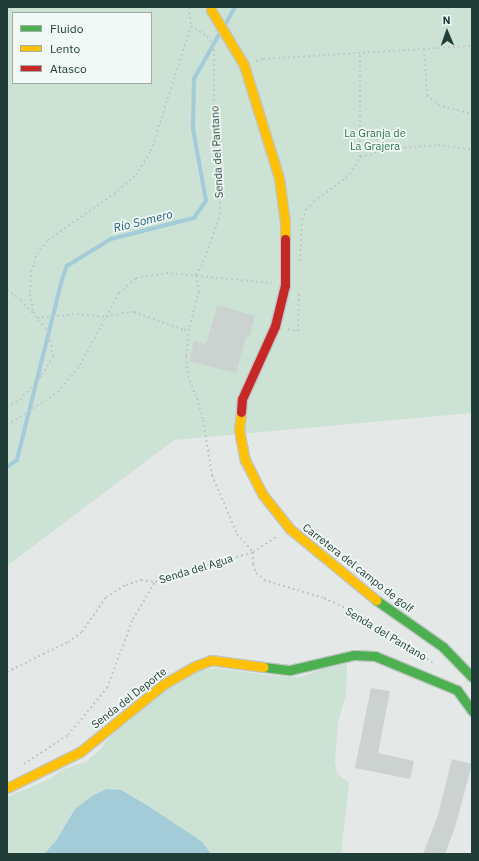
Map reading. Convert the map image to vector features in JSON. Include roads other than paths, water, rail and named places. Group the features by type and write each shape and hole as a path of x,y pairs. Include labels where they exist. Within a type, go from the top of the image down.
{"street":[{"name":"Carretera del campo de golf","path":"211,7 211,10 244,65 279,178 285,222 285,285 275,326 242,399 239,430 246,460 263,496 290,529 367,593 443,647 472,677"},
{"name":"Senda del Deporte","path":"7,788 80,752 164,684 193,666 211,660 231,661 290,670 354,655 375,656 434,679 457,690 472,711"}],"water":[{"path":"107,789 121,790 145,804 203,843 211,854 44,854 56,841 75,809 92,796"}],"waterway":[{"name":"Río Somero","path":"225,25 235,7"},
{"name":"Río Somero","path":"7,467 17,460 61,283 67,266 111,239 194,218 206,201 193,129 194,79 220,33"}],"park label":[{"name":"La Granja de La Grajera","path":"375,140"}]}
